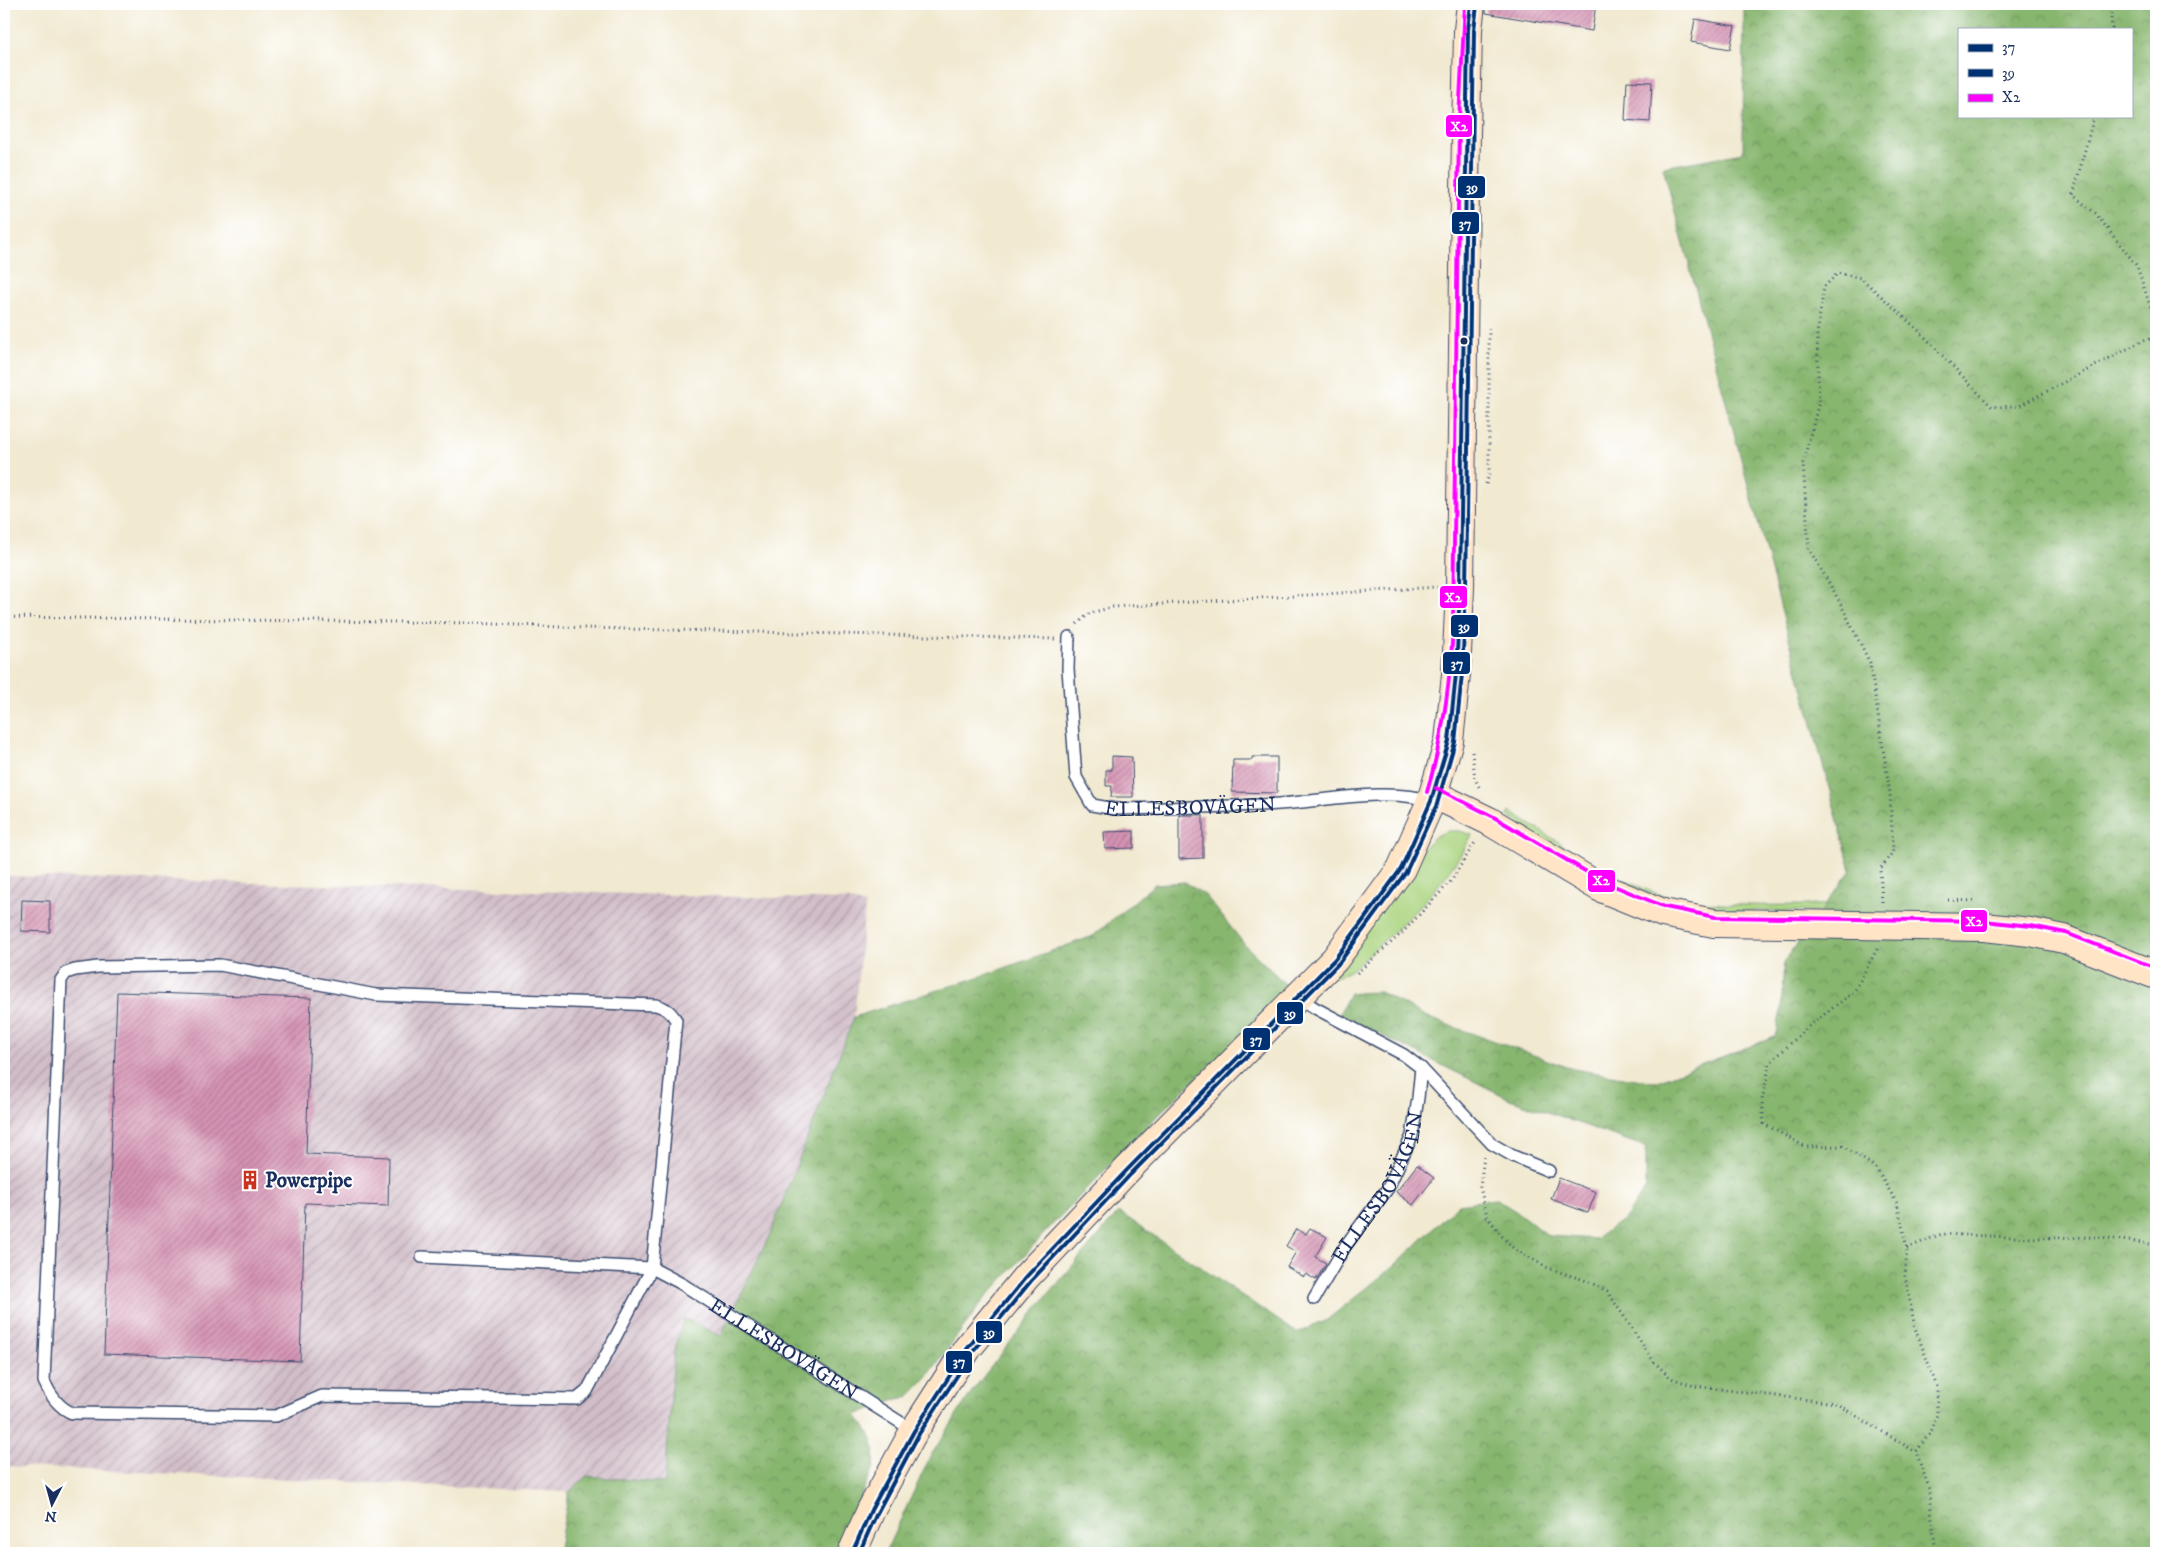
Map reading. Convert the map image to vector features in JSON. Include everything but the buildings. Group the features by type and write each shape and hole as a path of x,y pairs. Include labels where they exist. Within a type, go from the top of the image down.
{"main road":[{"path":"852,1553 871,1510 914,1431 967,1349 1026,1277 1126,1170 1335,959 1401,869 1432,797 1449,741 1456,674 1460,588 1468,30 1471,4"},
{"path":"1432,797 1489,821 1599,887 1663,913 1714,923 1882,908 1984,927 2048,935 2082,945 2156,975"}],"lane":[{"name":"ELLESBOVÄGEN","path":"1069,637 1068,669 1076,776 1092,805 1115,810 1279,804 1395,795 1432,797"},
{"path":"220,965 376,995 656,1005 666,1008 676,1020 652,1268 587,1392 577,1399 322,1396 276,1416 72,1413 63,1409 49,1392 44,1381 61,980 66,973 98,967 220,965"},
{"name":"ELLESBOVÄGEN","path":"1298,997 1315,1008 1389,1045 1404,1055 1421,1068 1489,1142 1512,1156 1549,1171"},
{"name":"ELLESBOVÄGEN","path":"1314,1299 1346,1245 1357,1234 1388,1188 1412,1136 1421,1068"},
{"path":"422,1257 652,1268"},
{"name":"ELLESBOVÄGEN","path":"652,1268 682,1284 914,1431"}],"path":[{"path":"2112,28 2113,4"},
{"path":"2093,118 2073,195 2095,213 2137,266 2156,324"},
{"path":"1916,1452 1929,1434 1937,1415 1937,1387 1914,1328 1905,1276 1907,1248 1897,1203 1875,1167 1843,1146 1806,1147 1764,1124 1762,1100 1770,1063 1811,1024 1854,992 1881,940 1880,869 1893,852 1890,793 1870,663 1835,593 1809,549 1803,463 1819,402 1817,334 1824,287 1838,273 1861,278 1918,330 1992,407 2019,406 2146,339 2156,340"},
{"path":"1484,492 1489,475 1489,323"},
{"path":"4,617 472,623 584,628 1050,639 1069,637 1084,616 1113,607 1428,586 1460,588"},
{"path":"1472,749 1475,779 1477,785 1486,793"},
{"path":"1355,974 1403,932 1451,881 1489,821"},
{"path":"1942,900 1982,901"},
{"path":"1489,1142 1484,1153 1480,1187 1488,1216 1513,1248 1548,1268 1587,1281 1607,1291 1654,1362 1671,1378 1694,1386 1835,1403 1916,1452 1928,1485 1936,1553"},
{"path":"1907,1248 1942,1234 2036,1238 2100,1238 2156,1245"}],"shaded area":[{"path":"4,876 849,900 865,905 854,1017 770,1234 721,1337 684,1318 674,1352 665,1483 587,1476 569,1492 4,1466"}],"green space":[{"path":"1744,4 2156,4 2156,1548 2154,1553 885,1553 930,1457 973,1390 1044,1299 1119,1212 1297,1333 1327,1320 1394,1266 1459,1204 1496,1199 1549,1236 1596,1239 1627,1217 1646,1187 1646,1147 1510,1099 1339,1014 1350,993 1380,992 1431,1019 1573,1069 1654,1082 1775,1037 1781,1011 1784,962 1851,870 1663,167 1743,153"},
{"path":"1510,812 1622,879 1659,894 1680,899 1727,904 1869,906 2045,915 1709,910 1680,904 1627,886 1556,848 1508,816"},
{"path":"1448,831 1460,831 1472,835 1442,881 1418,908 1363,960 1346,973 1333,978 1426,845 1436,836"},
{"path":"1185,882 1206,896 1245,945 1288,987 1260,1019 1163,1110 1052,1225 982,1302 927,1377 908,1397 893,1400 856,1415 872,1438 874,1467 834,1553 558,1553 569,1492 587,1476 665,1483 674,1352 684,1318 721,1336 770,1234 854,1017 985,975 1093,936 1155,884"}],"transit line":[{"name":"X2","path":"1427,792 1433,772 1445,711 1453,627 1459,119 1465,4"},
{"name":"37","path":"852,1553 871,1510 914,1431 967,1349 1026,1277 1127,1170 1335,959 1401,869 1431,801 1449,741 1456,674 1460,588 1468,30 1471,4"},
{"name":"39","path":"859,1553 877,1513 919,1434 972,1353 1031,1281 1131,1174 1339,963 1406,872 1437,804 1455,742 1462,674 1466,588 1474,30 1477,5"},
{"name":"X2","path":"1436,788 1492,816 1602,881 1665,907 1715,917 1984,921 2031,926 2066,933 2156,968"}],"place":[{"name":"Powerpipe","path":"250,1180"}]}
